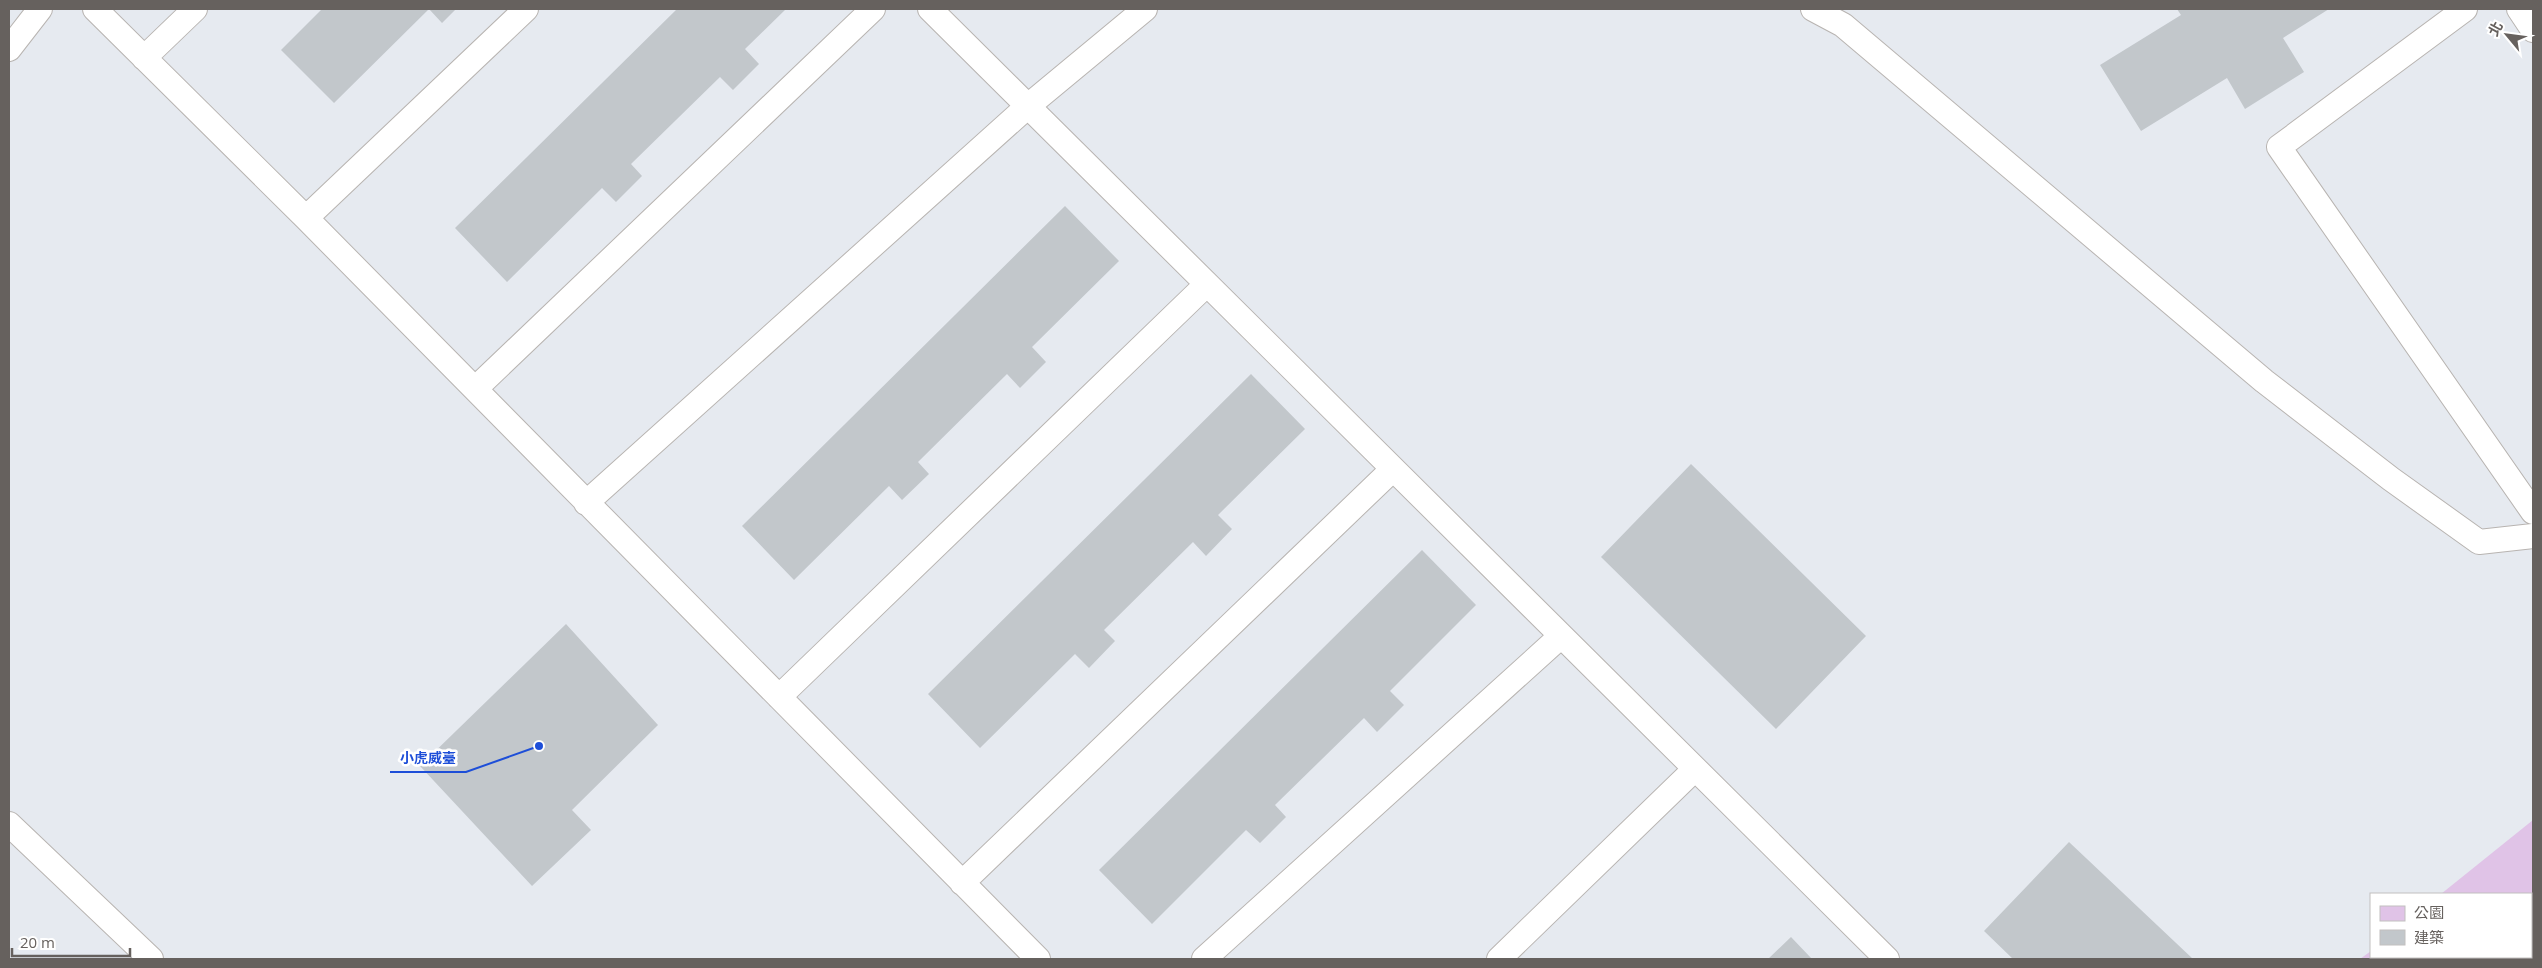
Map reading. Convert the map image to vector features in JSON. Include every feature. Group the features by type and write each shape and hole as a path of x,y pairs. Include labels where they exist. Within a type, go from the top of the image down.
{"lane":[{"path":"9,49 40,9"},
{"path":"95,9 306,218 1038,959"},
{"path":"144,58 195,9"},
{"path":"306,218 526,9"},
{"path":"475,389 873,9"},
{"path":"930,9 1887,959"},
{"path":"586,503 1028,106 1145,9"},
{"path":"1813,9 1843,25 2264,381 2391,479 2479,542 2533,536"},
{"path":"2465,9 2279,147 2533,512"},
{"path":"2519,9 2533,30"},
{"path":"779,697 1207,284"},
{"path":"962,882 1393,469"},
{"path":"1204,959 1561,636"},
{"path":"1499,959 1695,769"},
{"path":"9,824 151,959"}],"green space":[{"path":"2533,820 2533,959 2360,959 2370,952 2370,958 2532,958 2532,893 2442,893"}],"building":[{"path":"322,9 429,9 334,103 281,50"},
{"path":"429,9 456,9 442,23"},
{"path":"677,9 786,9 745,49 759,64 733,90 720,77 631,164 642,176 616,202 602,188 507,282 455,228"},
{"path":"2177,9 2329,9 2283,38 2304,72 2245,109 2227,78 2141,131 2100,65 2181,15"},
{"path":"1065,206 1119,261 1032,347 1046,362 1020,388 1007,374 918,462 929,474 902,500 889,486 794,580 742,526"},
{"path":"1251,374 1305,429 1218,515 1232,529 1206,556 1193,542 1104,630 1115,641 1089,668 1075,654 980,748 928,694"},
{"path":"1691,464 1866,636 1776,729 1601,557"},
{"path":"1422,550 1476,605 1390,691 1404,705 1377,732 1364,718 1275,805 1286,817 1260,843 1246,830 1152,924 1099,870"},
{"path":"566,624 658,725 572,810 591,830 532,886 420,766"},
{"path":"2069,842 2193,959 2013,959 1984,931"},
{"path":"1791,937 1812,959 1768,959"}],"place":[{"name":"小虎威臺","path":"539,746"}]}
